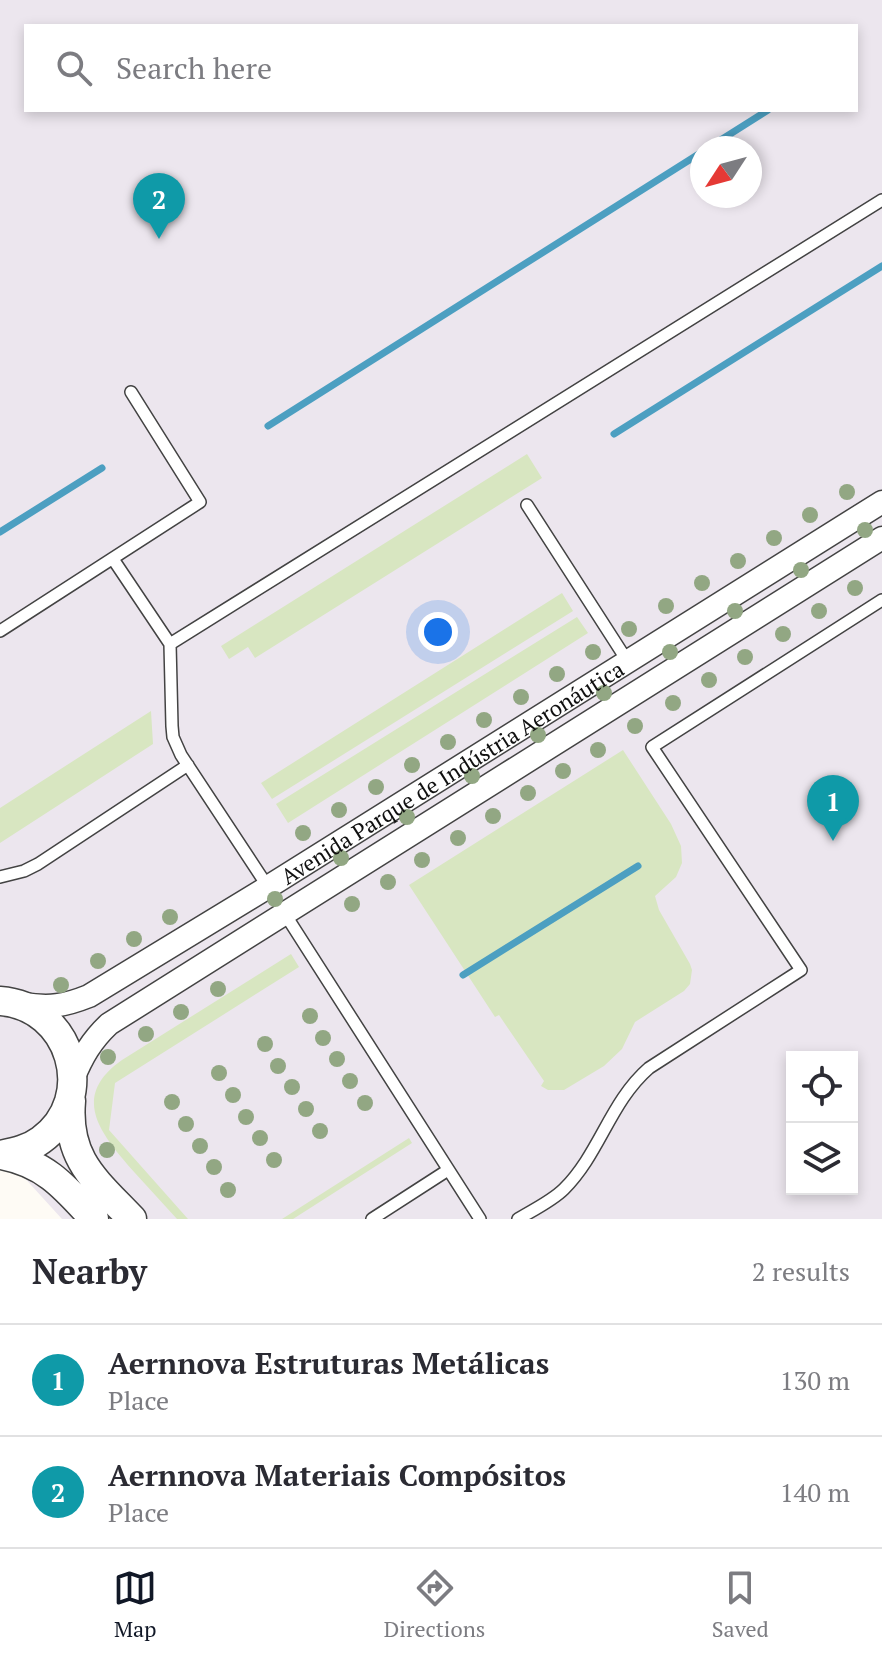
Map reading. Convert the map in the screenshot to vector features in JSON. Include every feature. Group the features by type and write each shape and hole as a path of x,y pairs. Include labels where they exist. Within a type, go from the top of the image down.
{"street":[{"name":"Avenida Parque de Indústria Aeronáutica","path":"5,1002 49,1007 89,996 882,502"},
{"name":"Avenida Parque de Indústria Aeronáutica","path":"72,1087 82,1056 109,1024 882,538"},
{"path":"5,1002 29,1008 47,1021 61,1037 70,1058 70,1129 77,1155 132,1219"},
{"path":"0,1155 24,1150 56,1126 66,1109 72,1087"},
{"path":"0,1155 47,1172 94,1219"}],"lane":[{"path":"170,644 882,200"},
{"path":"0,631 200,502 131,392"},
{"path":"527,505 628,662"},
{"path":"113,559 170,644 173,737 181,755 268,887"},
{"path":"518,1219 562,1191 579,1171 625,1093 649,1068 801,970 652,747 882,600"},
{"path":"0,877 38,864 188,765"},
{"path":"285,914 480,1219"},
{"path":"372,1219 448,1170"}],"shaded area":[{"path":"0,0 882,0 882,1219 62,1219 0,1151"}],"green space":[{"path":"527,454 542,478 255,658 248,647 229,659 221,646"},
{"path":"562,593 573,611 272,799 261,783"},
{"path":"577,617 588,633 288,823 276,804"},
{"path":"151,711 153,744 0,843 0,808"},
{"path":"623,750 671,824 681,846 682,863 676,877 655,896 659,910 690,964 690,984 635,1022 622,1049 604,1066 564,1090 548,1090 541,1086 544,1081 499,1015 495,1017 409,885"},
{"path":"291,954 299,967 115,1083 109,1130 188,1219 177,1219 123,1159 103,1131 94,1103 97,1088 106,1074 122,1060"},
{"path":"409,1138 412,1143 293,1219 282,1219"}],"waterway":[{"path":"727,136 765,112"},
{"path":"268,426 690,160"},
{"path":"614,434 882,266"},
{"path":"0,532 102,468"},
{"path":"463,975 638,866"}],"place":[{"name":"Aernnova Materiais Compósitos","path":"159,239"},
{"name":"Aernnova Estruturas Metálicas","path":"833,841"}]}
